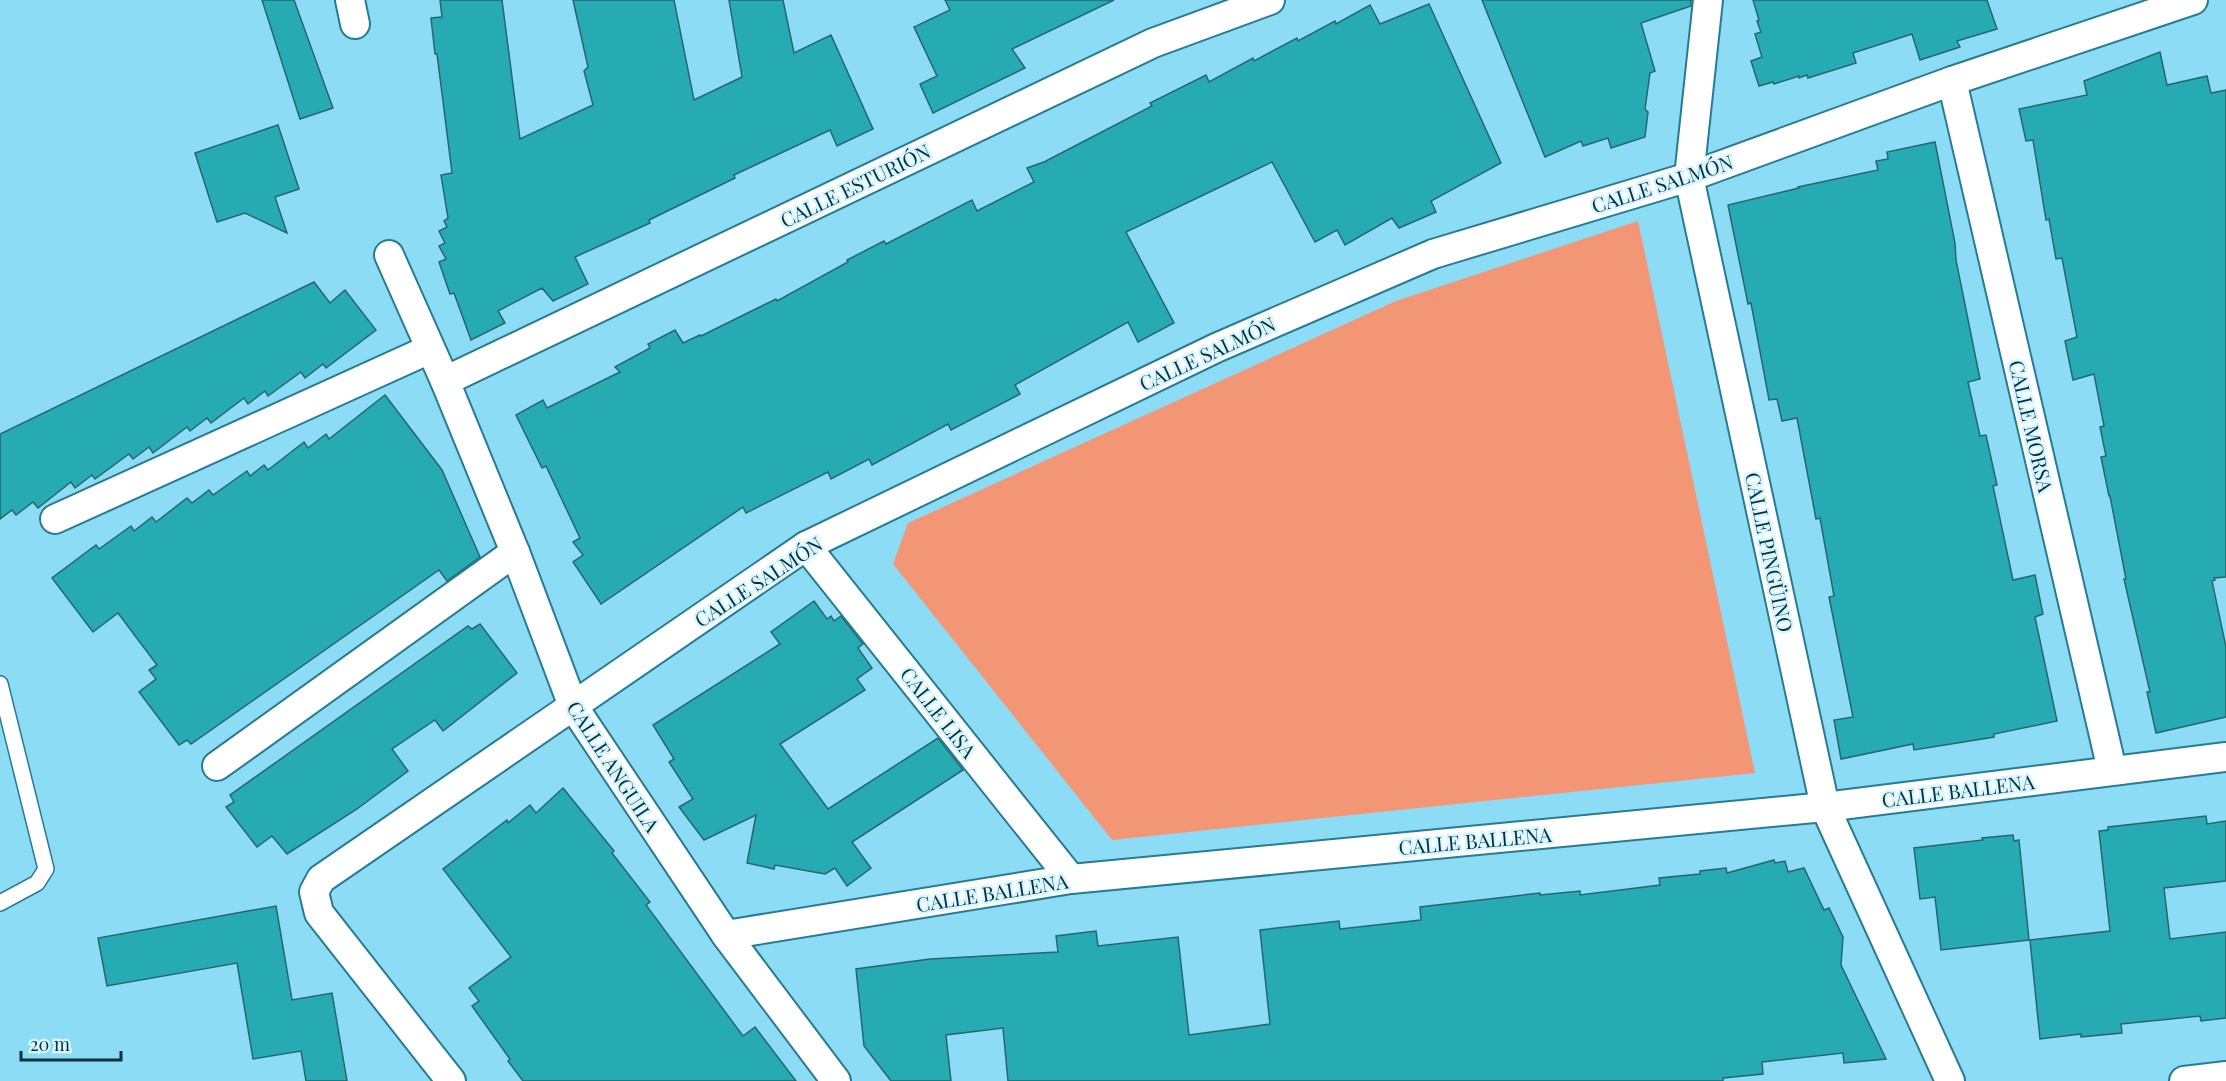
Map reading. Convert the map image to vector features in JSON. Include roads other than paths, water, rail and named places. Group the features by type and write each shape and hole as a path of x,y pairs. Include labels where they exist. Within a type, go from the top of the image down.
{"street":[{"name":"CALLE ESTURIÓN","path":"445,381 1153,43 1270,0"},
{"name":"CALLE PINGÜINO","path":"1708,0 1689,177 1825,807 1950,1081"},
{"name":"CALLE SALMÓN","path":"451,1081 319,913 314,892 321,879 807,546 1216,348 1432,254 1689,177 1952,81 2193,0"},
{"name":"CALLE MORSA","path":"1952,81 2112,770"},
{"name":"CALLE ANGUILA","path":"388,255 445,381 515,552 573,706 726,935 836,1081"},
{"path":"55,519 430,349"},
{"name":"CALLE LISA","path":"807,546 1071,879"},
{"path":"218,766 515,552"},
{"name":"CALLE BALLENA","path":"726,935 1071,879 1825,807 2112,770 2226,758"},
{"path":"2184,1081 2226,1076"}],"lane":[{"path":"0,684 46,870 37,883 0,903"}]}
